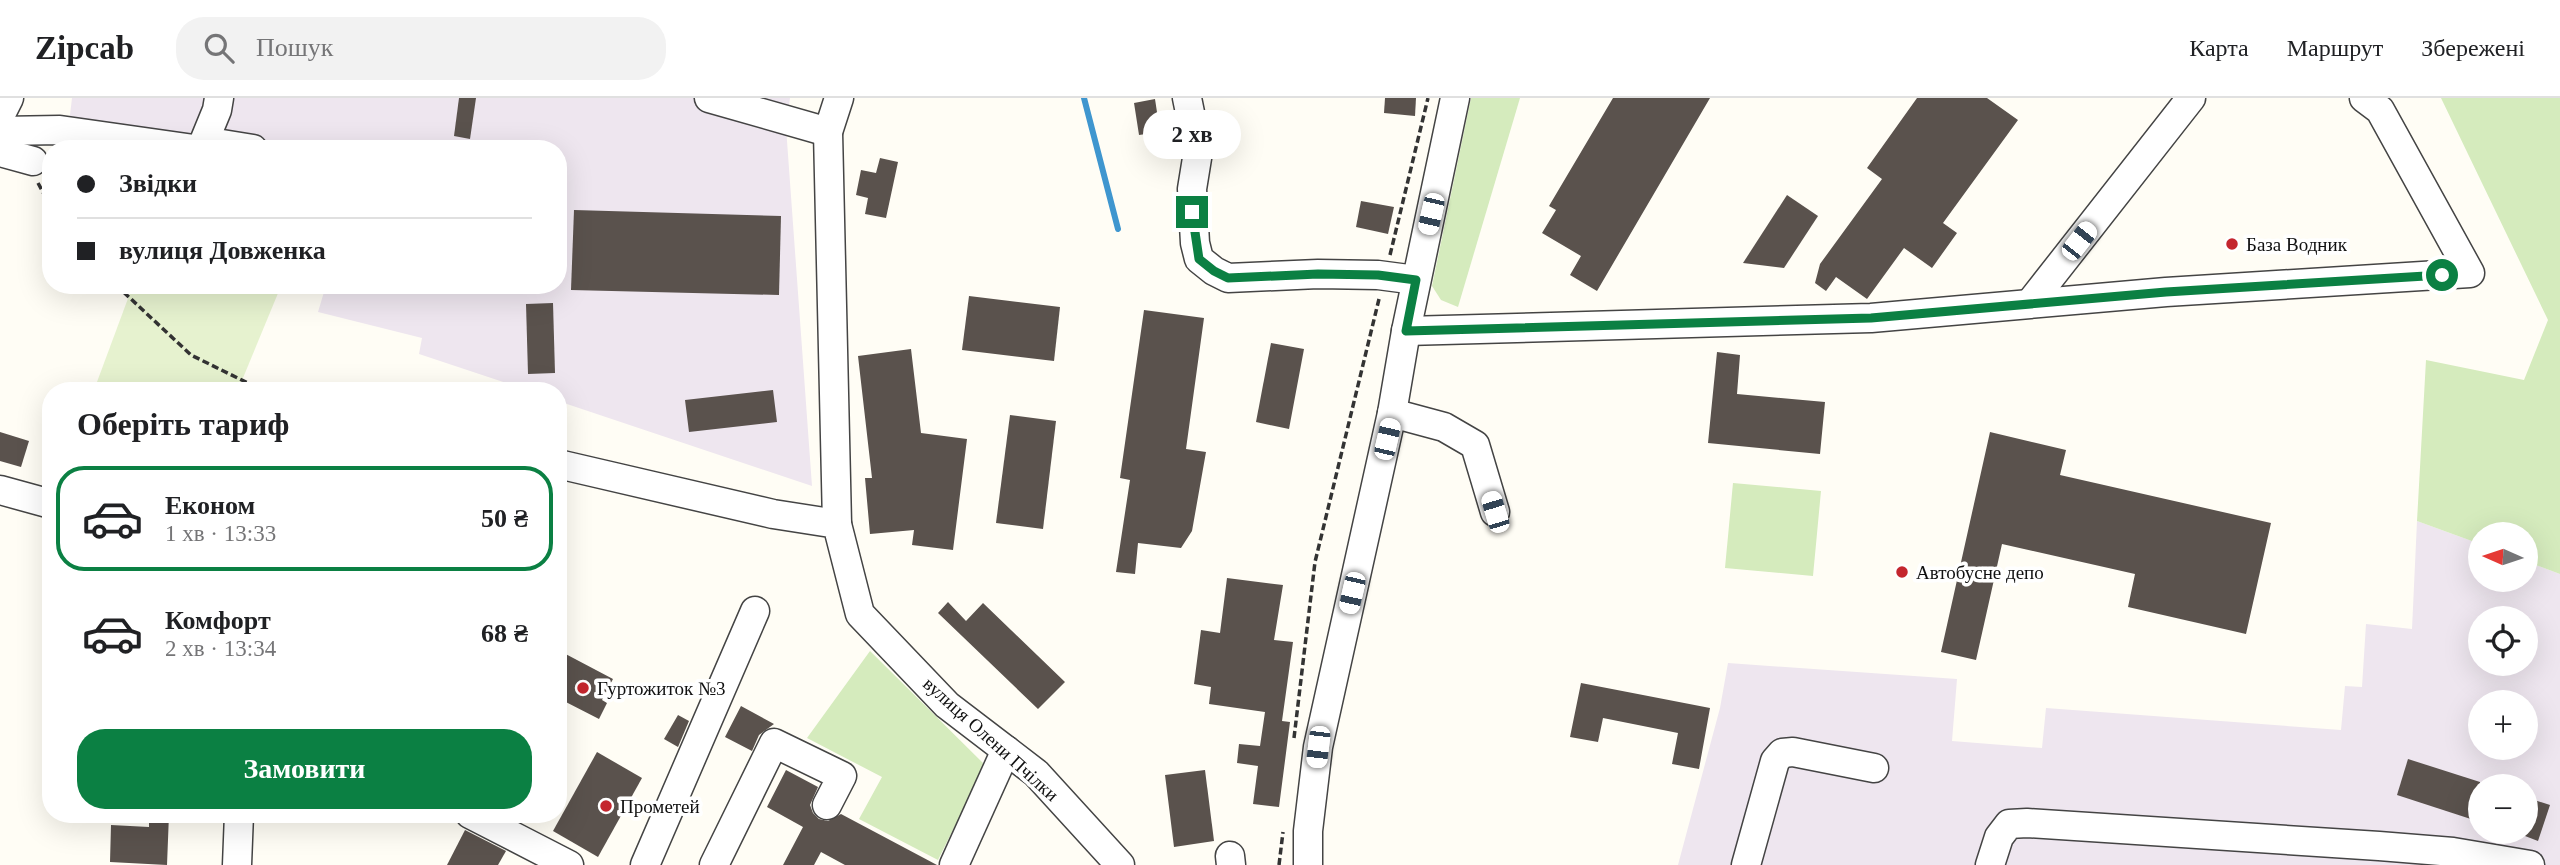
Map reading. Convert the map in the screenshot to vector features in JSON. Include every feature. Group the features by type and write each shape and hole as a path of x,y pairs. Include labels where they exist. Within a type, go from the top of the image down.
{"street":[{"path":"0,116 9,98"},
{"path":"205,140 219,98"},
{"path":"709,98 828,132"},
{"name":"вулиця Олени Пчілки","path":"839,98 828,132 837,524 860,614 947,705 1036,774 1120,865"},
{"path":"1187,98 1198,152 1192,189 1194,230 1199,259 1214,271 1228,278 1318,274 1385,275 1416,280"},
{"path":"1308,865 1308,831 1318,747 1392,413 1416,280 1455,98"},
{"path":"2031,302 2191,98"},
{"path":"1406,331 1871,318 2031,302 2470,273 2380,110 2364,98"},
{"path":"0,131 60,130 131,140"},
{"path":"0,152 33,161"},
{"path":"1392,413 1444,427 1475,445 1495,512"},
{"path":"567,466 773,514 837,524"},
{"path":"0,490 42,502"},
{"path":"645,865 755,611"},
{"path":"714,865 774,743 842,776 827,805"},
{"path":"954,865 1006,750"},
{"path":"1746,865 1775,761 1782,753 1793,752 1874,768"},
{"path":"237,865 239,823"},
{"path":"513,824 569,865"},
{"path":"1990,865 1999,837 2010,824 2379,846 2453,852 2530,865"}],"path":[{"path":"1293,741 1315,562 1428,98"},
{"path":"126,294 191,355 246,382"},
{"path":"1279,865 1284,824"}],"shaded area":[{"path":"72,98 790,98 786,127 812,486 567,404 567,382 503,382 419,354 422,338 318,312 323,294 567,294 567,140 67,140"},
{"path":"2417,521 2468,540 2468,592 2538,592 2538,566 2560,574 2560,865 1678,865 1720,708 1728,663 1957,679 1952,741 2042,748 2046,708 2341,730 2345,686 2362,687 2366,624 2412,629"}],"green space":[{"path":"1471,98 1520,98 1458,307 1441,300 1432,286"},
{"path":"2441,98 2560,98 2560,574 2538,566 2538,522 2468,522 2468,540 2417,521 2426,360 2524,380 2548,320"},
{"path":"130,294 278,294 241,382 97,382"},
{"path":"1733,483 1821,491 1813,576 1725,568"},
{"path":"870,651 985,765 938,860 859,819 882,777 807,738"}],"building":[{"path":"459,98 476,98 470,139 454,136"},
{"path":"1385,98 1416,98 1415,116 1384,113"},
{"path":"1613,98 1710,98 1597,291 1570,275 1581,256 1542,233 1556,210 1549,206"},
{"path":"1917,98 1987,98 2018,120 1943,223 1957,233 1932,268 1904,248 1867,299 1836,277 1826,291 1815,283 1820,264 1882,179 1867,168"},
{"path":"1155,99 1160,132 1139,135 1134,103"},
{"path":"880,158 898,162 886,218 865,214 868,198 856,195 861,170 876,173"},
{"path":"1787,195 1818,216 1784,268 1743,263"},
{"path":"1361,201 1394,207 1388,234 1356,227"},
{"path":"574,210 781,216 779,295 571,290"},
{"path":"969,296 1060,307 1054,361 962,350"},
{"path":"553,303 555,373 528,374 526,304"},
{"path":"1144,310 1204,318 1186,449 1206,452 1192,531 1181,548 1138,543 1135,574 1116,572 1130,480 1120,478"},
{"path":"1271,343 1304,349 1289,429 1256,422"},
{"path":"911,349 921,433 967,439 953,550 912,545 914,530 870,534 865,478 872,478 858,356"},
{"path":"1717,352 1740,355 1737,394 1825,402 1820,454 1708,443"},
{"path":"773,390 777,422 689,432 685,400"},
{"path":"1010,415 1056,421 1043,529 996,523"},
{"path":"0,432 29,441 21,467 0,461"},
{"path":"1990,432 2066,450 2060,475 2271,523 2246,634 2128,607 2135,574 2002,544 1976,660 1941,652"},
{"path":"1227,578 1283,585 1274,640 1293,642 1282,721 1290,722 1279,807 1253,804 1258,766 1237,763 1239,744 1260,746 1265,712 1209,704 1211,687 1194,684 1201,630 1220,633"},
{"path":"948,602 966,621 983,603 1065,682 1038,709 938,613"},
{"name":"Гуртожиток №3","path":"567,655 613,679 602,700 607,703 599,719 567,703"},
{"path":"1581,683 1710,708 1699,769 1672,764 1678,733 1603,718 1598,742 1570,737"},
{"path":"741,706 774,724 759,735 752,751 725,737"},
{"path":"678,715 689,721 678,747 664,739"},
{"path":"597,752 642,778 598,857 553,831 557,823 567,823 567,806"},
{"path":"2408,759 2468,778 2468,818 2397,795"},
{"path":"786,770 818,787 810,805 819,819 828,821 841,814 937,865 845,865 821,852 814,865 783,865 803,827 767,807"},
{"path":"1205,770 1214,841 1174,847 1165,775"},
{"path":"2538,801 2550,805 2538,841"},
{"path":"149,823 169,823 167,865 110,862 111,825 149,827"},
{"path":"465,830 506,851 498,865 447,865"}],"waterway":[{"path":"1084,98 1118,229"}],"place":[{"name":"База Водник","path":"2232,244"},
{"name":"Автобусне депо","path":"1902,572"},
{"name":"Гуртожиток №3","path":"583,688"},
{"name":"Прометей","path":"606,806"}],"route":[{"path":"1192,212 1199,259 1228,278 1318,274 1378,275 1416,280 1406,331 1871,318 2031,302 2442,275"}]}
